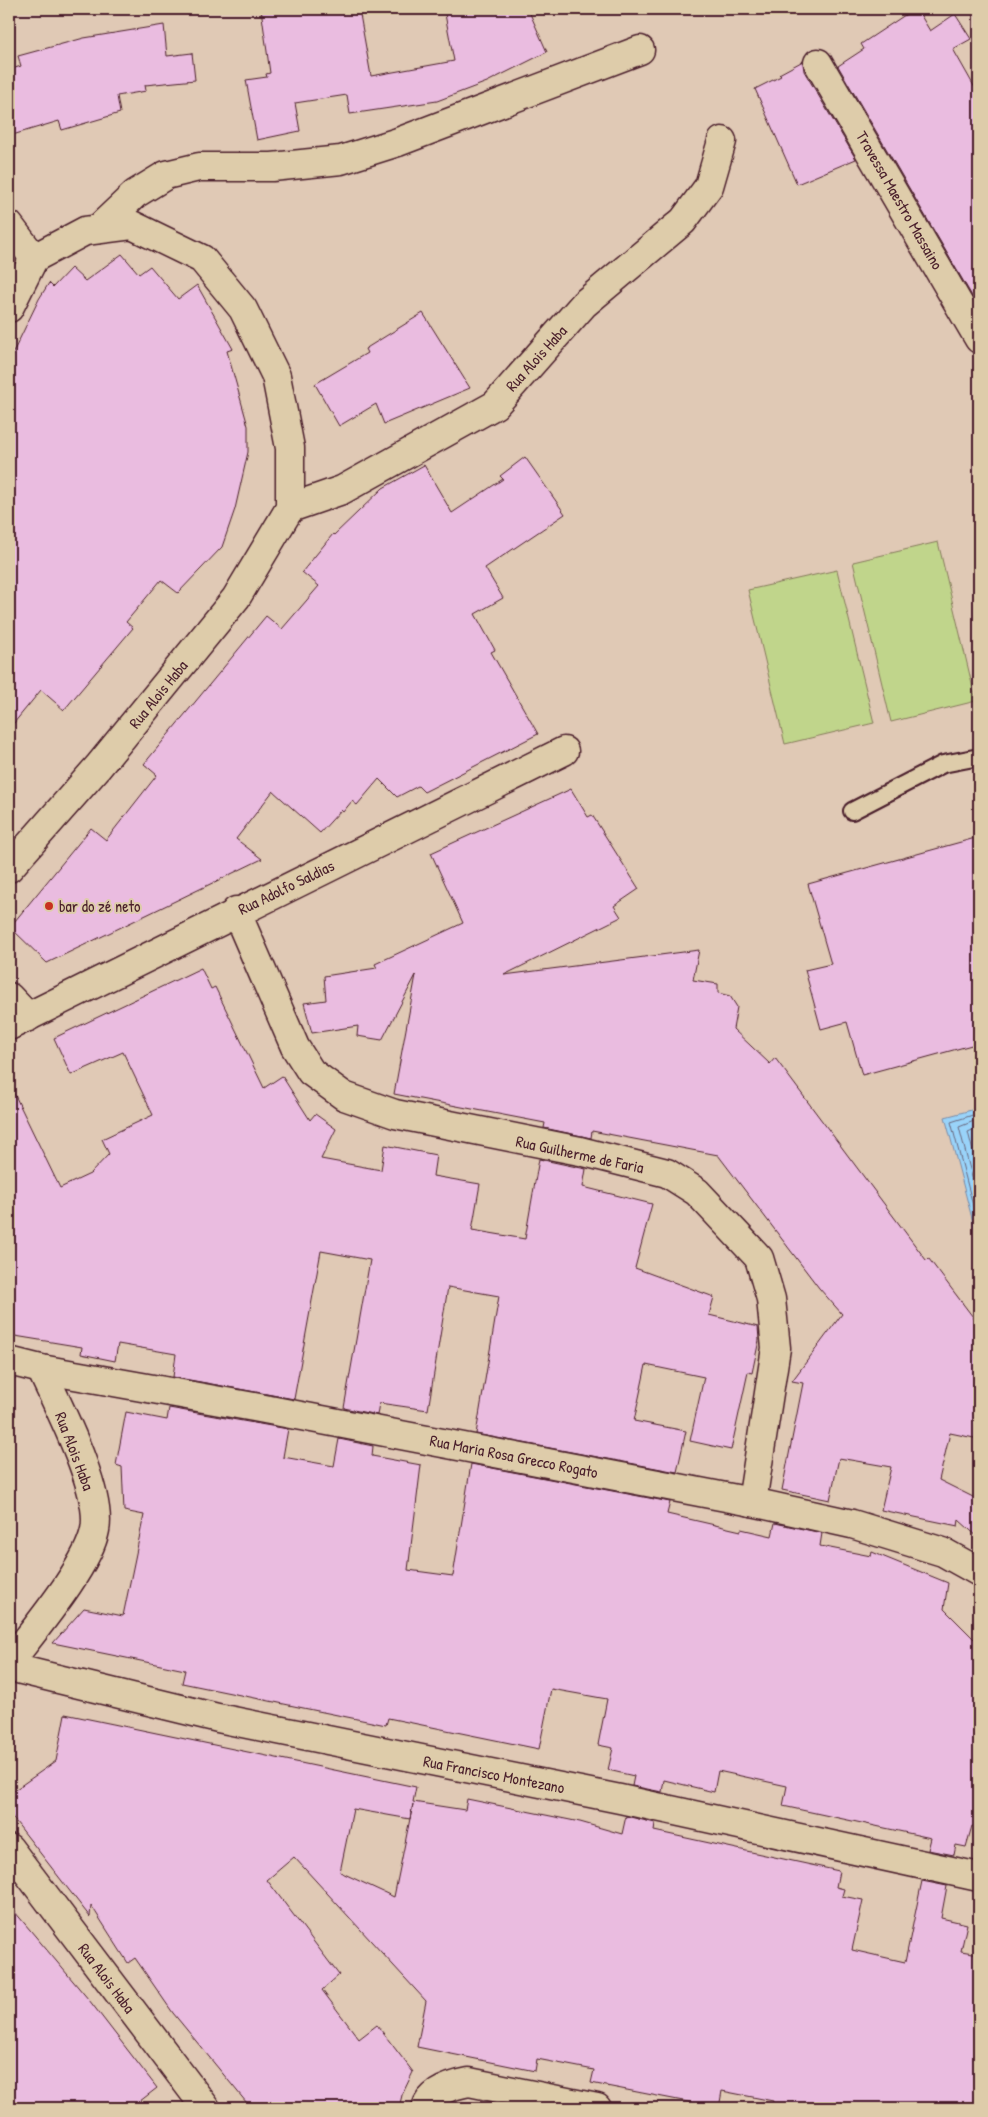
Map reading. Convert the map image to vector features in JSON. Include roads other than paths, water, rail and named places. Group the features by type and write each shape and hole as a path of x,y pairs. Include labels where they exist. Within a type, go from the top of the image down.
{"street":[{"path":"98,229 135,194 166,175 199,167 272,168 340,160 398,142 640,50"},
{"name":"Travessa Maestro Massaino","path":"818,63 979,339"},
{"name":"Rua Alois Haba","path":"9,868 98,767 236,598 290,508 342,490 495,405 584,304 683,221 709,186 722,140"},
{"path":"9,225 34,258"},
{"path":"9,308 34,258 85,232 132,225 202,259 243,310 276,376 290,448 290,508"},
{"name":"Rua Adolfo Saldias","path":"19,1021 564,751"},
{"name":"Rua Guilherme de Faria","path":"236,912 295,1046 311,1072 344,1096 395,1114 580,1151 667,1173 697,1192 759,1258 771,1300 776,1348 752,1502"},
{"path":"9,997 19,1021"},
{"path":"9,1361 41,1369"},
{"name":"Rua Alois Haba","path":"9,1665 81,1562 96,1529 93,1488 41,1369"},
{"name":"Rua Maria Rosa Grecco Rogato","path":"41,1369 254,1407 752,1502 852,1524 934,1549 979,1572"},
{"name":"Rua Francisco Montezano","path":"9,1665 218,1718 629,1801 979,1877"},
{"name":"Rua Alois Haba","path":"9,1848 206,2108"},
{"path":"426,2108 428,2102 449,2085 469,2082 597,2108"}],"lane":[{"path":"852,811 943,764 979,757"}],"water":[{"path":"979,1108 979,1241 978,1241 945,1117"}],"place":[{"name":"bar do zé neto","path":"49,906"}]}
